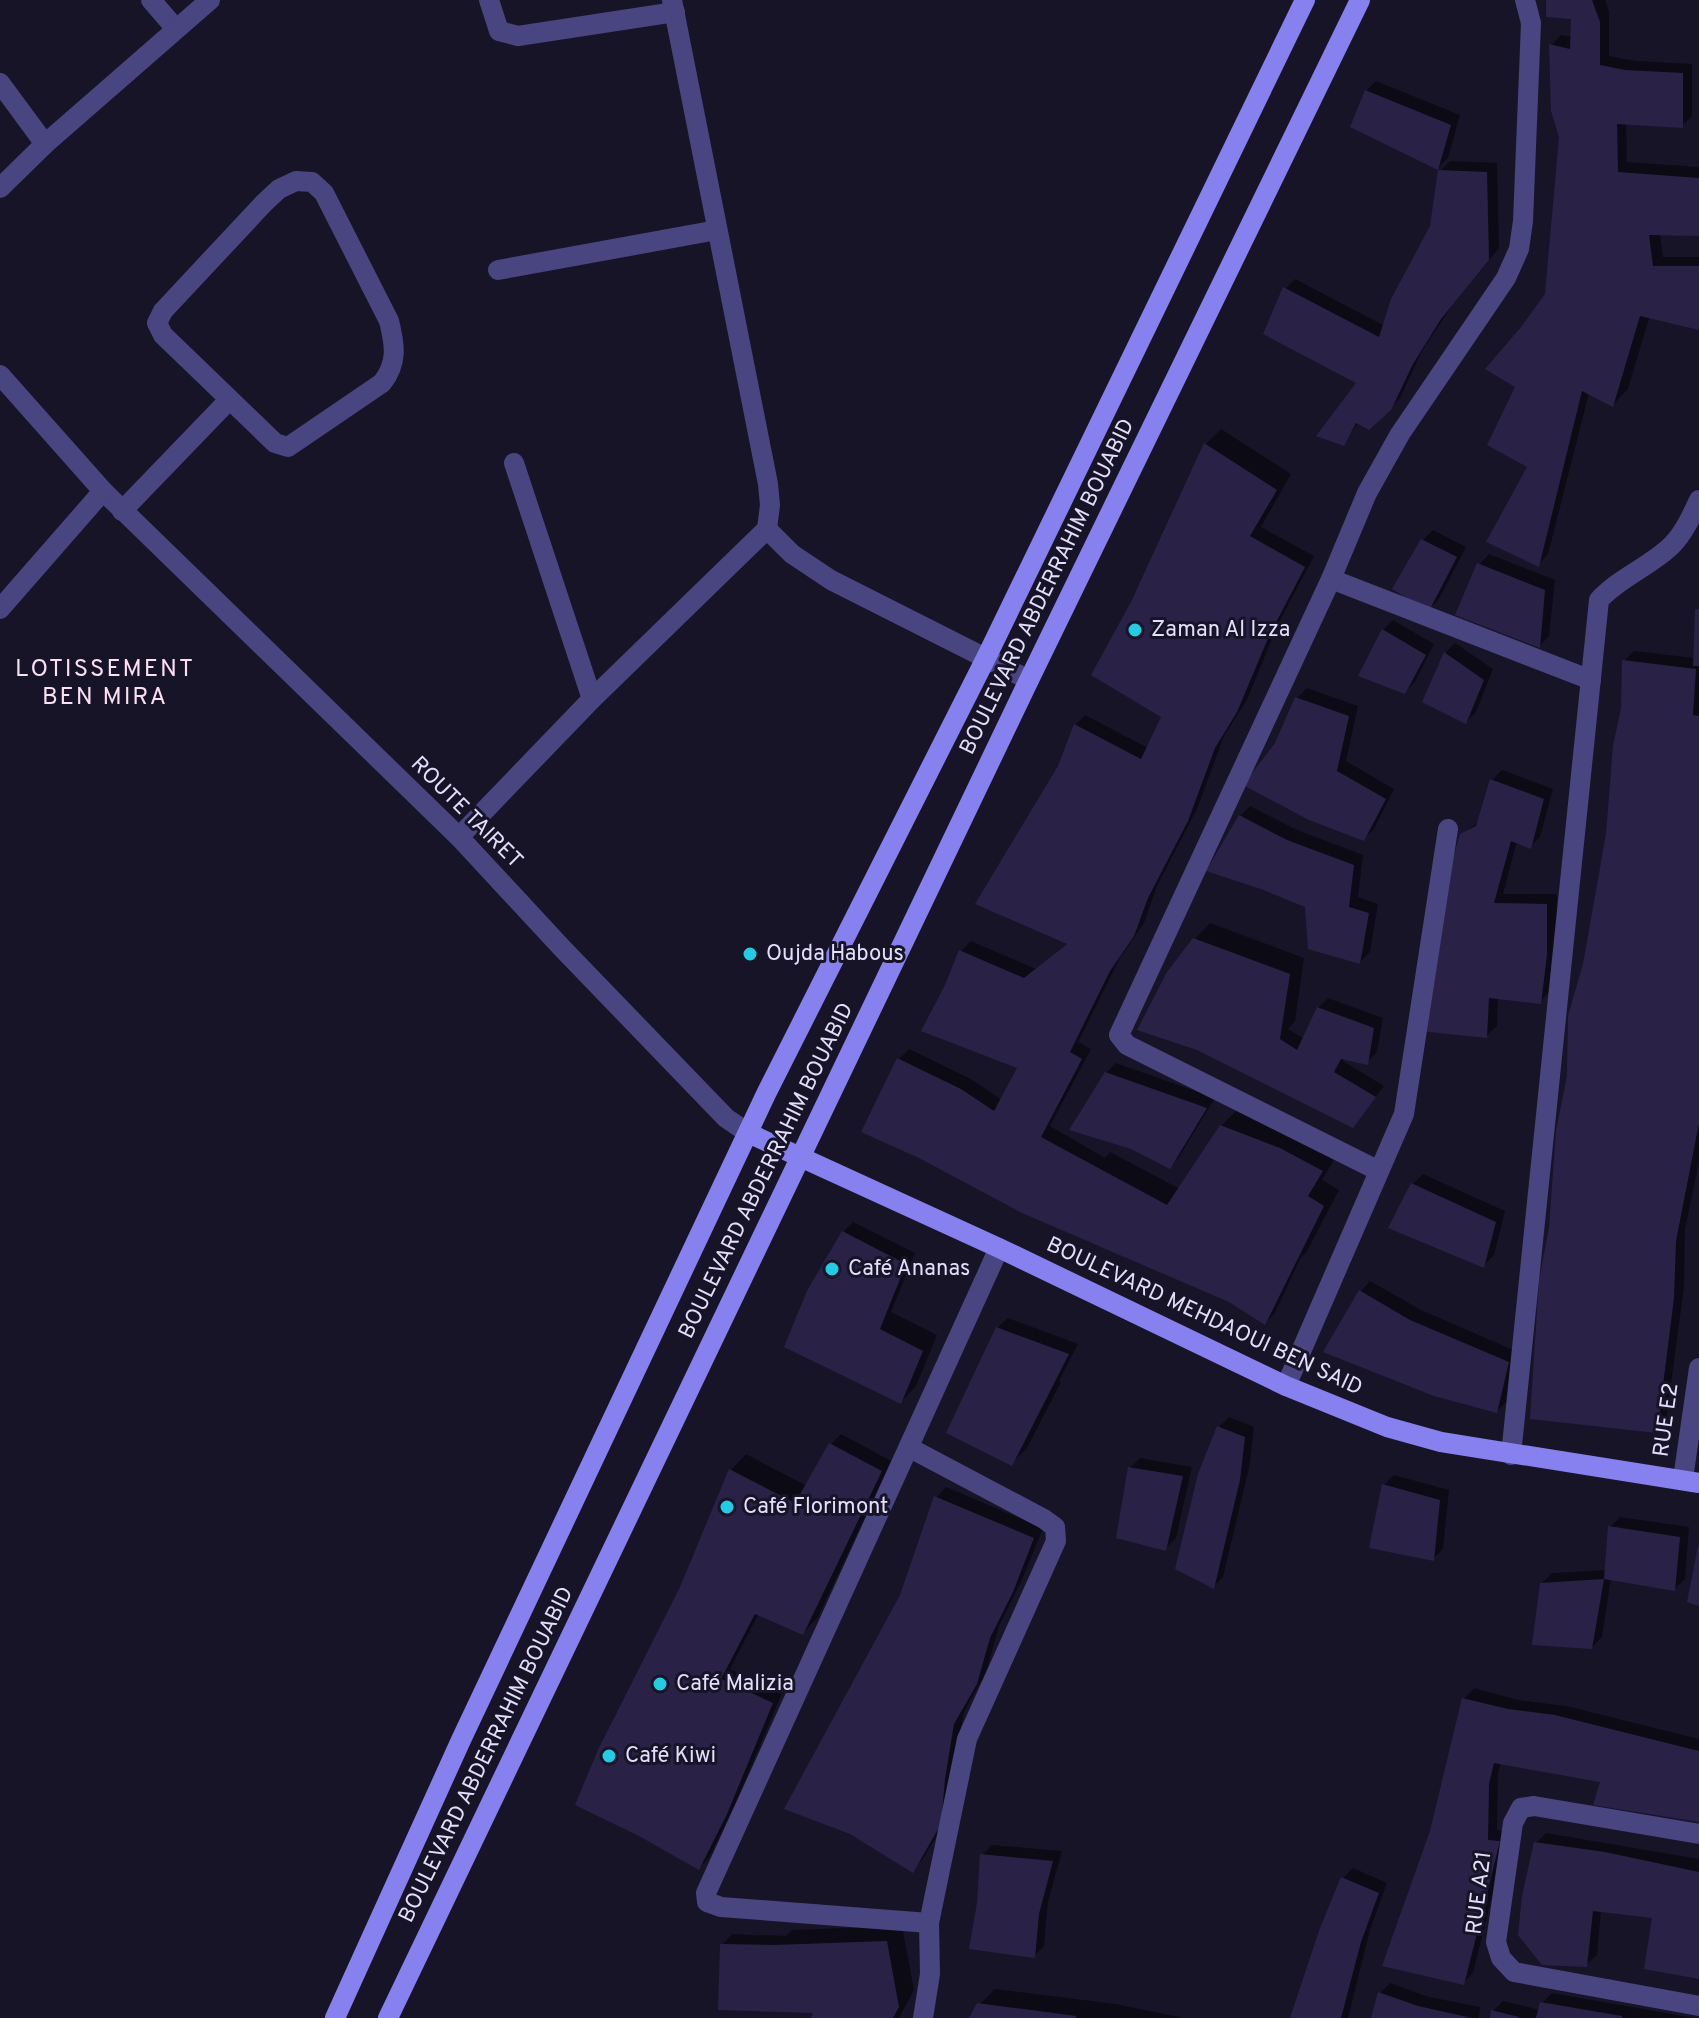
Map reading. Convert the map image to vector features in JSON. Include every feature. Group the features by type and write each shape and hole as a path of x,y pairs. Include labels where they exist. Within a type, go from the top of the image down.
{"main road":[{"name":"BOULEVARD ABDERRAHIM BOUABID","path":"335,2018 461,1740 748,1133 986,658 1305,0"},
{"name":"BOULEVARD ABDERRAHIM BOUABID","path":"388,2018 1029,680 1360,0"},
{"name":"ROUTE TAIRET","path":"748,1133 799,1158"},
{"name":"BOULEVARD MEHDAOUI BEN SAID","path":"799,1158 999,1248 1286,1386 1387,1427 1441,1442 1511,1455 1691,1481"}],"street":[{"path":"151,0 176,29"},
{"path":"0,188 45,144 210,0"},
{"path":"459,837 592,699 767,529 770,505 674,6 518,36 499,31 489,0"},
{"path":"1377,1170 1127,1045 1119,1035 1331,579 1367,493 1400,434 1506,278 1519,249 1523,221 1531,23 1525,0"},
{"path":"0,83 45,144"},
{"path":"296,181 312,182 324,193 389,321 394,341 391,372 382,383 288,447 275,443 229,400 163,335 157,323 163,311 279,189 296,181"},
{"path":"498,270 717,230"},
{"name":"ROUTE TAIRET","path":"0,375 122,511 459,837 726,1118 748,1133"},
{"path":"122,511 229,400"},
{"path":"514,463 592,699"},
{"path":"0,609 103,491"},
{"path":"1511,1455 1599,600 1611,587 1672,544 1690,520 1699,500"},
{"path":"767,529 792,554 831,580 1029,680"},
{"path":"1331,579 1591,680"},
{"path":"1286,1386 1406,1106 1448,829"},
{"path":"929,1923 721,1907 707,1902 706,1893 999,1248"},
{"name":"RUE E2","path":"1691,1481 1699,1368"},
{"path":"910,1448 1044,1519 1055,1527 1056,1541 967,1739 929,1923 930,1974 923,2018"},
{"name":"RUE A21","path":"1699,1834 1534,1806 1521,1808 1513,1823 1496,1942 1501,1958 1514,1972 1699,2006"}],"building":[{"path":"1546,0 1592,0 1600,22 1600,65 1625,70 1683,73 1683,128 1617,124 1618,172 1699,178 1699,236 1649,235 1653,266 1699,266 1699,330 1640,316 1613,407 1582,391 1539,567 1486,542 1527,467 1487,445 1515,387 1485,369 1545,294 1559,137 1551,111 1549,44 1570,49 1571,19 1546,17"},
{"path":"1365,90 1451,125 1438,170 1350,127"},
{"path":"1438,170 1487,172 1489,260 1441,319 1413,364 1391,410 1369,430 1356,423 1344,446 1316,436 1356,383 1263,334 1283,287 1379,337 1391,299 1430,226"},
{"path":"1204,443 1277,490 1250,536 1305,567 1269,636 1237,712 1215,748 1188,821 1148,898 1134,936 1110,971 1070,1052 1082,1059 1041,1137 1167,1205 1220,1125 1280,1148 1323,1171 1308,1196 1324,1206 1265,1325 1229,1302 1022,1213 919,1158 861,1132 897,1058 961,1089 994,1111 1017,1068 921,1031 959,950 1024,978 1067,944 975,904 1058,766 1074,724 1141,759 1161,717 1091,675 1131,602"},
{"path":"1421,539 1457,557 1429,611 1392,589"},
{"path":"1477,563 1545,590 1540,648 1455,615"},
{"path":"1695,609 1699,609 1699,666 1693,666"},
{"path":"1382,629 1426,655 1405,694 1358,676"},
{"path":"1444,652 1484,680 1466,724 1422,702"},
{"path":"1622,660 1696,669 1693,715 1699,716 1699,1123 1676,1241 1674,1298 1657,1433 1530,1419 1539,1280 1549,1228 1556,1131 1567,1076 1568,1016 1583,964 1606,834 1613,746 1621,708"},
{"path":"1295,697 1349,716 1337,771 1386,799 1364,841 1309,820 1243,785 1275,743"},
{"path":"1490,779 1544,799 1531,849 1511,841 1494,903 1547,904 1547,955 1541,1004 1489,998 1487,1038 1420,1031 1442,896 1460,834 1476,826"},
{"path":"1239,815 1287,840 1354,865 1349,907 1369,913 1360,964 1308,949 1305,907 1206,871"},
{"path":"1193,938 1290,974 1280,1039 1297,1050 1317,1007 1374,1028 1368,1065 1341,1059 1334,1072 1376,1097 1353,1128 1197,1050 1137,1030 1167,972"},
{"path":"1105,1072 1207,1108 1170,1169 1131,1149 1069,1130"},
{"path":"1411,1183 1496,1222 1484,1268 1388,1228"},
{"path":"842,1231 906,1264 880,1329 923,1351 901,1404 784,1347 807,1291"},
{"path":"1359,1290 1410,1320 1509,1362 1497,1413 1434,1396 1323,1352"},
{"path":"996,1327 1069,1354 1012,1466 946,1433"},
{"path":"1217,1426 1245,1437 1240,1480 1214,1589 1175,1569 1198,1474"},
{"path":"829,1443 882,1471 803,1635 755,1614 721,1679 773,1703 727,1814 699,1870 575,1805 598,1750 680,1587 729,1469 795,1503"},
{"path":"1128,1467 1183,1476 1166,1551 1116,1538"},
{"path":"1382,1484 1440,1500 1434,1561 1369,1548"},
{"path":"934,1496 1034,1538 1013,1592 990,1638 977,1684 954,1724 941,1824 913,1873 850,1834 784,1809 900,1595"},
{"path":"1608,1526 1680,1537 1675,1591 1604,1579"},
{"path":"1699,1546 1699,1606 1687,1602"},
{"path":"1604,1579 1592,1649 1532,1645 1540,1583"},
{"path":"1462,1698 1508,1709 1555,1715 1699,1751 1699,1822 1593,1805 1600,1782 1494,1763 1489,1784 1488,1840 1500,1841 1464,1985 1382,1966 1430,1831"},
{"path":"1534,1842 1605,1852 1699,1872 1699,1979 1644,1969 1652,1918 1593,1911 1587,1967 1542,1965 1518,1935 1522,1896"},
{"path":"980,1854 1053,1861 1039,1914 1035,1958 969,1949 977,1903"},
{"path":"1341,1877 1379,1893 1361,1942 1341,2018 1290,2018 1320,1928"},
{"path":"887,1941 899,2007 893,2018 811,2018 813,2013 718,2010 720,1944"},
{"path":"1378,1992 1418,2006 1472,2018 1371,2018"},
{"path":"1540,2002 1622,2016 1622,2018 1536,2018"},
{"path":"977,2003 1076,2016 1076,2018 969,2018"},
{"path":"1491,2010 1519,2017 1519,2018 1490,2018"}],"place":[{"name":"Zaman Al Izza","path":"1135,630"},
{"name":"Oujda Habous","path":"750,954"},
{"name":"Café Ananas","path":"832,1269"},
{"name":"Café Florimont","path":"727,1507"},
{"name":"Café Malizia","path":"660,1684"},
{"name":"Café Kiwi","path":"609,1756"}],"district":[{"name":"LOTISSEMENT BEN MIRA","path":"105,684"}]}
